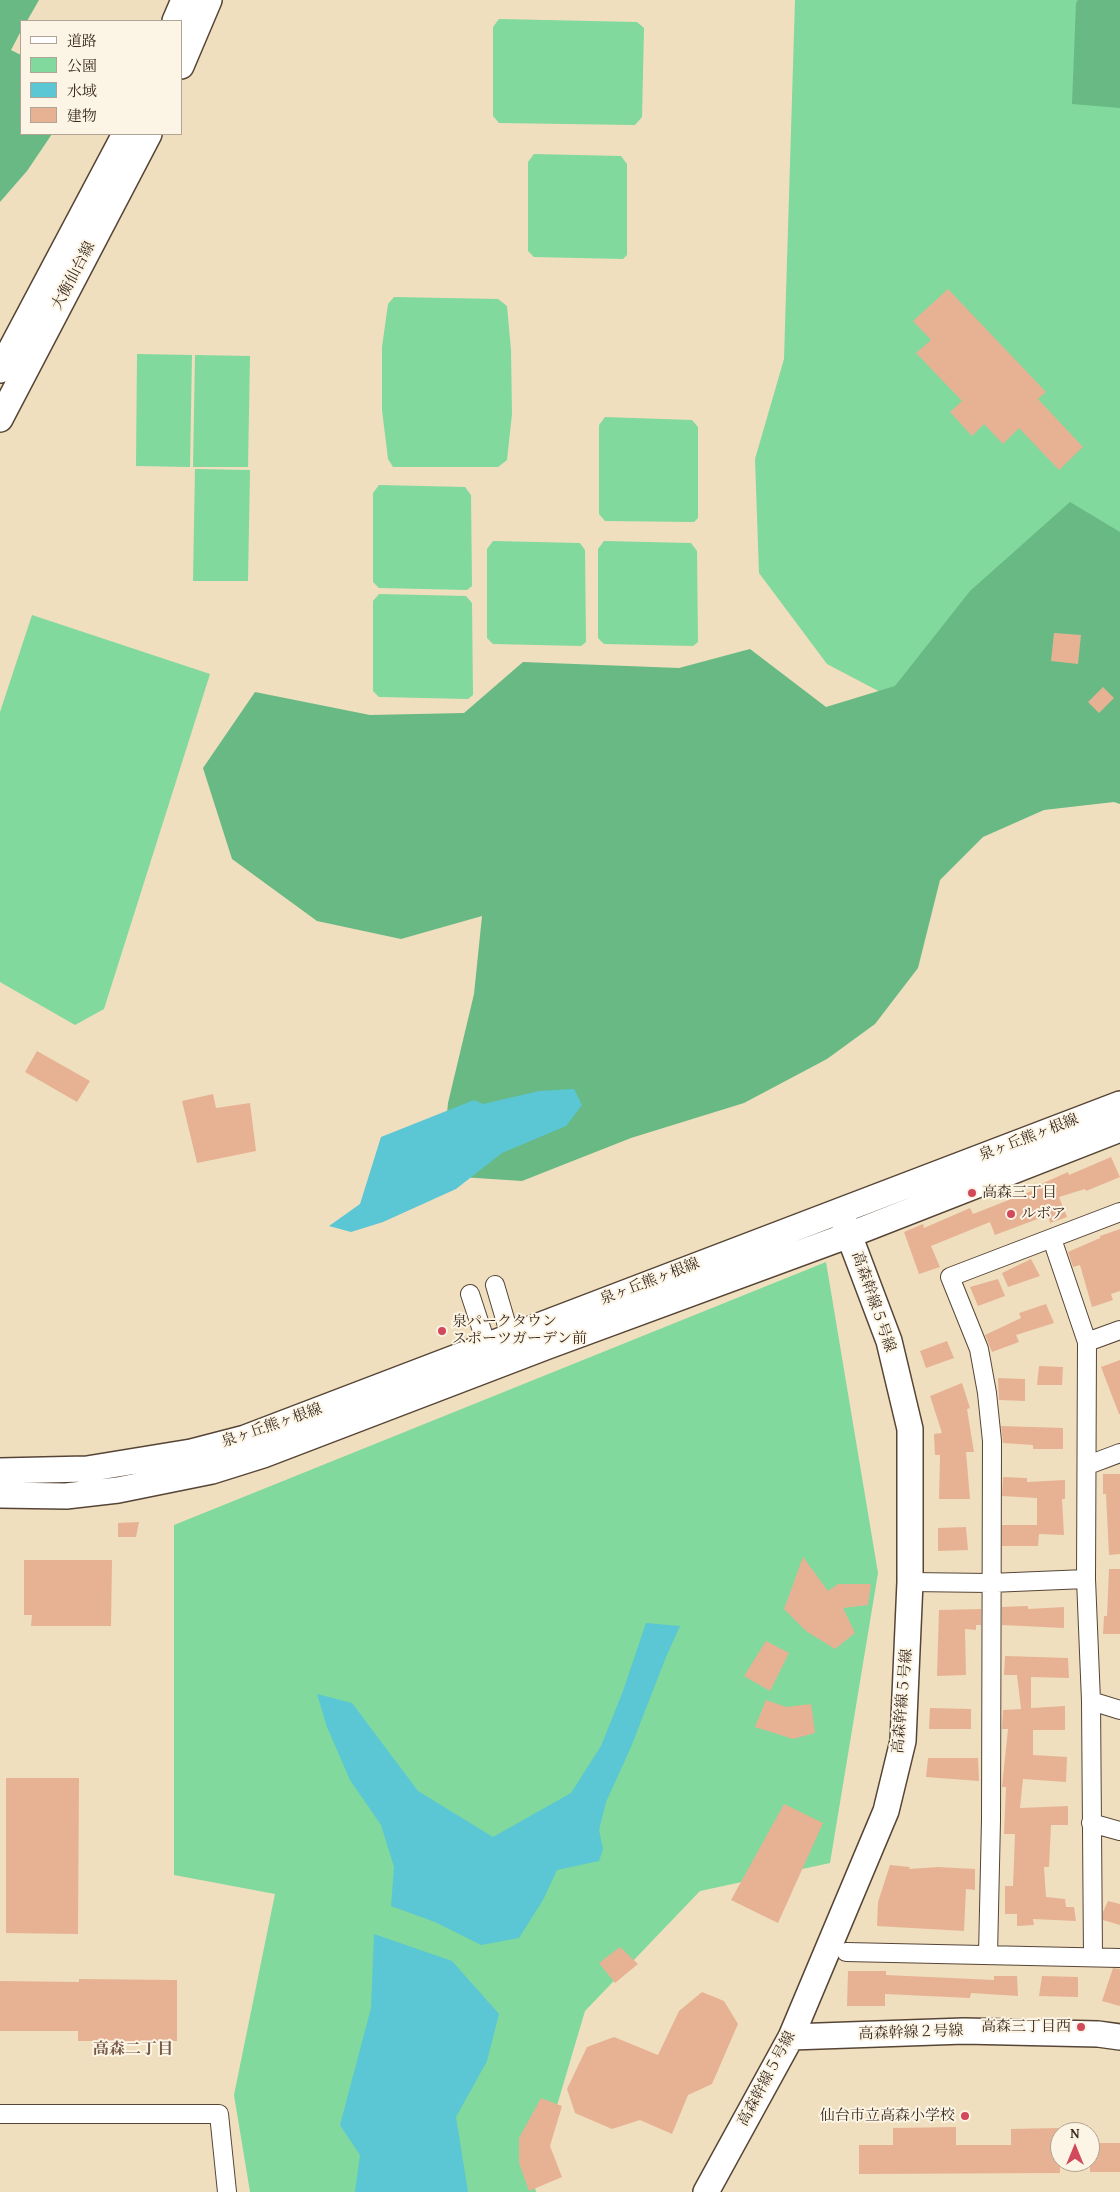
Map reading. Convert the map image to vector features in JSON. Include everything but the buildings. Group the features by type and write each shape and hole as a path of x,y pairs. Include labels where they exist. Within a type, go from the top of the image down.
{"main road":[{"path":"175,20 184,0"},
{"path":"182,64 209,0"},
{"name":"大衡仙台線","path":"0,370 124,135"},
{"name":"大衡仙台線","path":"0,420 148,135"},
{"name":"泉ヶ丘熊ヶ根線","path":"0,1495 66,1496 118,1490 212,1471 263,1455 490,1356 510,1336 1120,1104"},
{"name":"泉ヶ丘熊ヶ根線","path":"0,1471 87,1468 192,1452 246,1438 849,1235 1120,1129"},
{"name":"高森幹線５号線","path":"706,2192 791,2037 886,1811 903,1741 910,1582 910,1429 889,1340 839,1210"},
{"name":"高森幹線２号線","path":"791,2037 964,2031 1098,2034 1120,2037"}],"street":[{"path":"988,1955 991,1820 990,1584 992,1441 987,1393 979,1349 950,1277 1120,1212"},
{"path":"1052,1239 1087,1342 1088,1465 1086,1579 1091,1701 1093,1957"},
{"path":"495,1285 510,1336"},
{"path":"470,1294 490,1356"},
{"path":"1087,1342 1120,1330"},
{"path":"1088,1465 1120,1453"},
{"path":"910,1582 990,1584 1086,1579"},
{"path":"1091,1701 1120,1710"},
{"path":"1092,1823 1120,1830"},
{"path":"846,1952 1120,1958"},
{"path":"0,2114 219,2114 227,2192"}],"green space":[{"path":"0,0 39,0 28,20 20,20 20,33 11,50 20,54 20,135 51,135 27,171 0,202"},
{"path":"795,0 1120,0 1120,745 924,715 827,664 759,573 755,459 784,359"},
{"path":"1078,0 1120,0 1120,108 1072,104 1076,3"},
{"path":"499,19 637,22 644,28 642,117 635,125 499,123 493,116 493,27"},
{"path":"534,154 621,156 627,164 627,255 623,259 534,257 528,251 528,162"},
{"path":"394,297 498,299 507,306 511,350 512,414 507,460 498,467 393,467 388,459 382,410 382,347 388,304"},
{"path":"137,354 192,355 190,467 136,466"},
{"path":"195,355 250,356 248,467 193,467"},
{"path":"605,417 692,420 698,427 698,518 694,522 605,521 599,514 599,425"},
{"path":"195,469 250,470 248,581 193,581"},
{"path":"379,485 465,487 471,495 472,586 467,590 379,588 373,582 373,493"},
{"path":"1070,502 1120,532 1120,804 1114,802 1044,810 983,837 940,880 918,968 875,1024 827,1059 744,1103 631,1138 522,1181 461,1177 443,1156 448,1103 474,994 482,916 401,939 317,921 232,859 203,768 255,692 370,715 464,713 523,662 679,668 750,649 826,707 895,686 970,591"},
{"path":"493,541 580,543 585,550 586,642 581,646 493,644 487,638 487,549"},
{"path":"604,541 691,543 697,551 698,642 693,646 604,644 598,638 598,549"},
{"path":"379,594 466,596 472,603 473,695 468,699 379,697 373,691 373,601"},
{"path":"32,615 210,674 104,1009 75,1025 0,982 0,712"},
{"path":"826,1262 878,1573 830,1863 700,1891 585,2011 534,2183 536,2192 250,2192 234,2095 275,1894 174,1875 174,1525"}],"water":[{"path":"574,1089 582,1105 566,1126 502,1153 456,1189 383,1222 351,1232 329,1226 360,1204 381,1137 474,1100 483,1104 539,1091"},
{"path":"646,1623 680,1626 631,1747 606,1802 599,1830 603,1849 599,1861 557,1870 543,1900 519,1938 481,1945 435,1922 391,1906 394,1867 381,1825 350,1780 327,1727 317,1694 352,1703 418,1791 493,1837 571,1793 601,1746 623,1691"},
{"path":"374,1934 452,1961 499,2014 487,2061 456,2117 468,2192 355,2192 360,2155 340,2125 371,2008"}],"place":[{"name":"高森三丁目","path":"972,1193"},
{"name":"ルボア","path":"1011,1214"},
{"name":"泉パークタウン スポーツガーデン前","path":"442,1331"},
{"name":"高森三丁目西","path":"1081,2027"},
{"name":"仙台市立高森小学校","path":"965,2116"}],"district":[{"name":"高森二丁目","path":"133,2050"}]}
